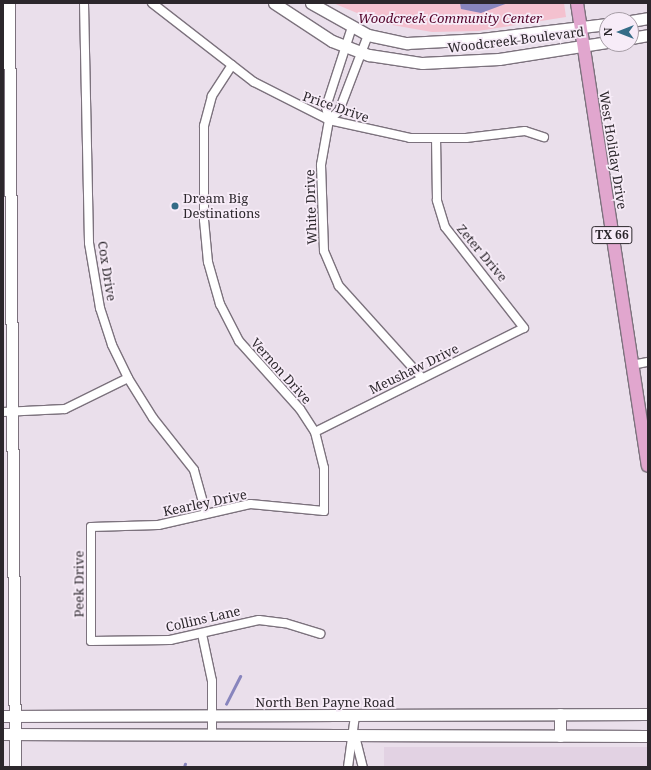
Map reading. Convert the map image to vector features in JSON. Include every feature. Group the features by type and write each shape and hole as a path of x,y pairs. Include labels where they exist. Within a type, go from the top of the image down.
{"main road":[{"name":"West Holiday Drive","path":"577,3 648,466"}],"street":[{"path":"9,3 9,412 15,767"},
{"name":"Cox Drive","path":"84,3 92,268 107,332 128,378 152,418 194,470 206,513"},
{"name":"Price Drive","path":"152,3 232,65 275,96 329,120 384,135 436,139 525,131 544,137"},
{"name":"Woodcreek Boulevard","path":"274,3 346,47 360,52 422,64 446,64 599,43"},
{"name":"Woodcreek Boulevard","path":"311,3 352,27 368,34 407,42 436,43 599,25"},
{"name":"White Drive","path":"352,27 326,107 329,120 321,164 321,232 328,266 344,293 422,378"},
{"name":"White Drive","path":"329,120 339,111 368,34"},
{"name":"Vernon Drive","path":"232,65 212,96 204,126 204,233 211,276 220,304 239,341 300,410 315,432 324,468 324,511"},
{"name":"Zeter Drive","path":"436,139 437,200 445,227 524,328"},
{"name":"Meushaw Drive","path":"315,432 524,328"},
{"path":"632,365 648,362"},
{"path":"9,412 72,407 128,378"},
{"name":"Kearley Drive","path":"91,527 154,525 250,504 324,511"},
{"name":"Peek Drive","path":"91,527 91,641"},
{"name":"Collins Lane","path":"91,641 159,641 202,634 259,620 285,623 320,634"},
{"path":"202,634 211,675 212,735"},
{"path":"560,714 560,736"},
{"name":"North Ben Payne Road","path":"3,716 648,714"},
{"path":"348,767 355,735 355,716"},
{"path":"3,734 648,736"},
{"path":"355,735 363,767"}],"shaded area":[{"path":"460,3 508,3 481,13 461,9"},
{"path":"384,747 648,747 648,767 384,767"}],"green space":[{"name":"Woodcreek Community Center","path":"333,3 564,3 566,17 478,31 432,32 381,23"}],"waterway":[{"path":"226,704 240,676"}],"place":[{"name":"Dream Big Destinations","path":"175,206"}]}
